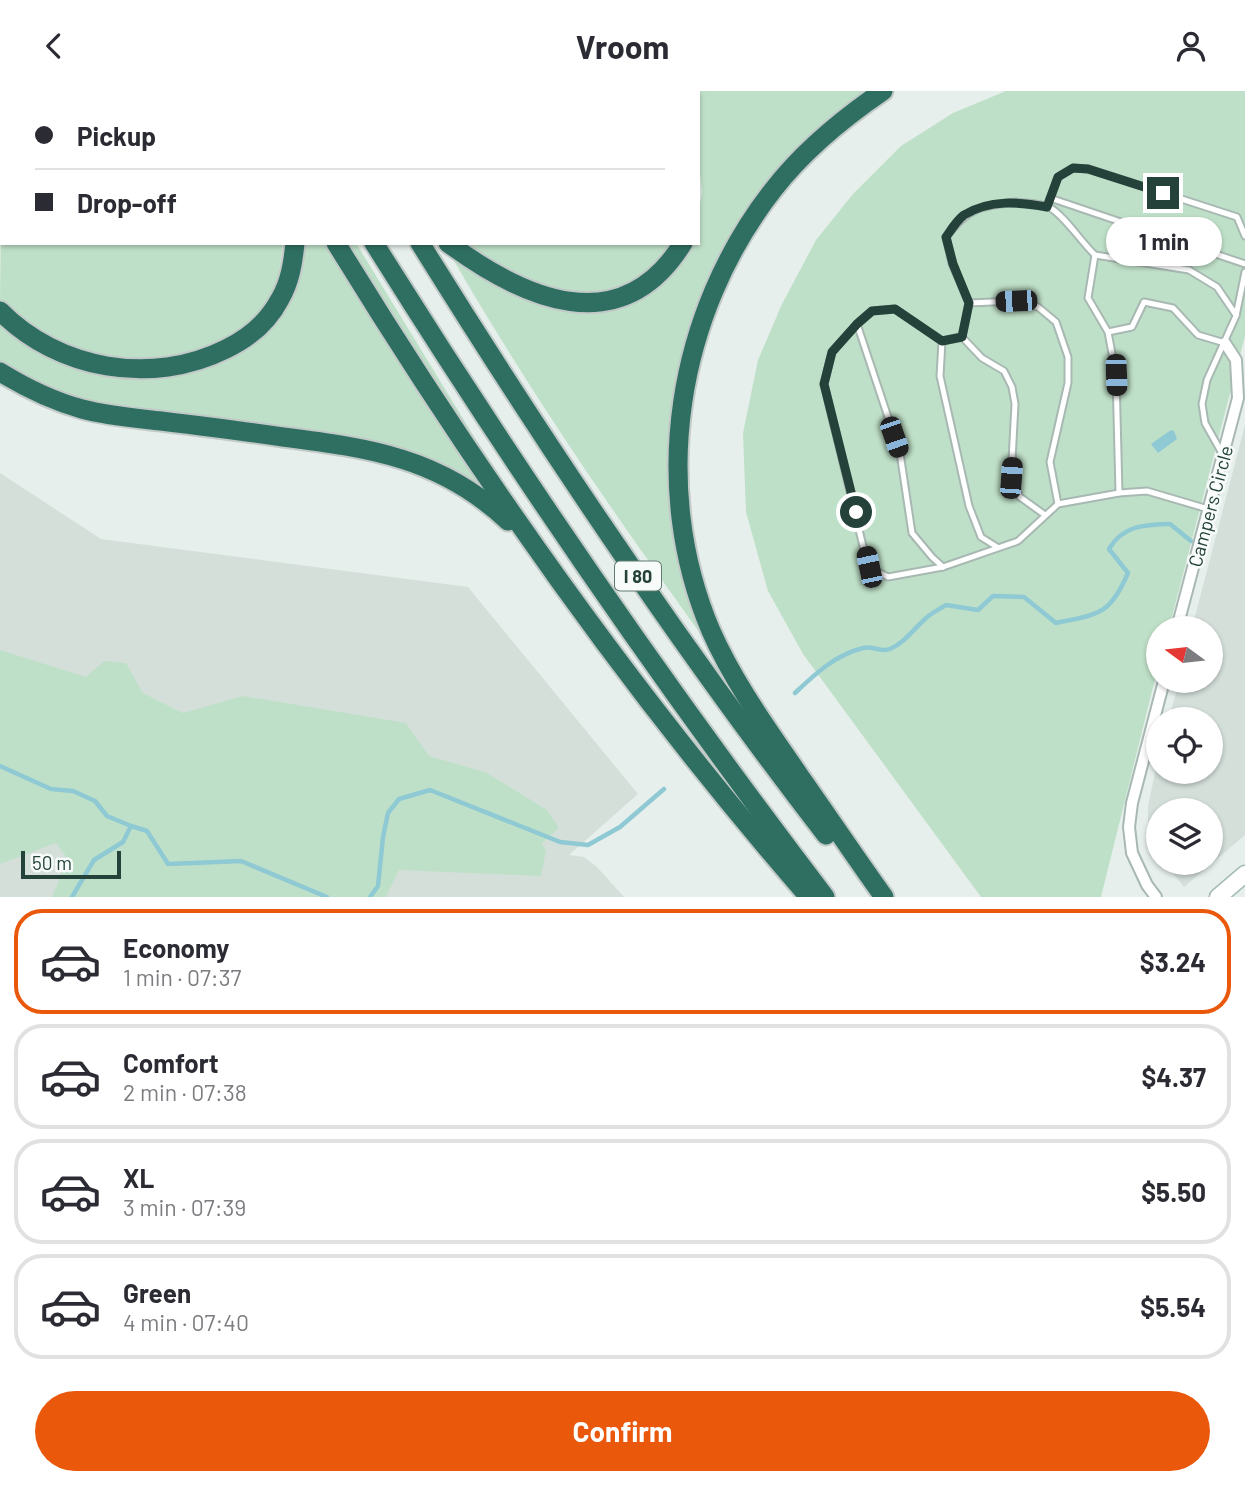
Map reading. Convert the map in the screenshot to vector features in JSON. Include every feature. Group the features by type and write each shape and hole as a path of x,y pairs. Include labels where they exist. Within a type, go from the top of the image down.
{"highway":[{"path":"883,91 824,135 798,161 762,205 731,254 712,292 687,372 678,460 681,518 689,559 710,629 747,699 884,897"},
{"path":"0,311 28,335 50,347 93,363 143,369 193,362 239,342 269,316 288,281 295,245"},
{"path":"337,245 465,447 546,564 706,774 809,897"},
{"name":"I 80","path":"375,245 453,369 611,606 825,897"},
{"name":"I 80","path":"421,245 513,391 663,613 803,805 874,897"},
{"path":"451,245 486,269 524,289 553,300 587,304 607,301 636,291 664,270 682,245"},
{"path":"0,372 54,400 107,414 335,443 394,455 435,472 483,501 506,519 546,564"}],"main road":[{"path":"1218,897 1245,874"}],"street":[{"name":"Campers Circle","path":"1180,616 1238,398 1236,360 1225,343"},
{"path":"1156,897 1147,885 1132,853 1129,827 1132,803 1161,693"}],"lane":[{"path":"1047,207 1058,177 1073,168 1088,169 1237,217 1245,236"},
{"path":"1050,198 1245,264"},
{"path":"962,337 969,303 953,264 946,237 962,216 986,206 1016,202 1047,207 1067,222 1078,239 1095,255 1189,270 1217,287 1236,316"},
{"path":"1095,255 1088,298 1108,333 1116,375 1119,493"},
{"path":"1223,456 1205,423 1202,404 1207,380 1236,316 1245,272"},
{"path":"969,303 1016,301 1038,307 1056,322 1068,357 1068,383 1050,462 1058,503"},
{"path":"1108,333 1132,327 1144,302 1173,308 1198,335 1225,343"},
{"path":"962,337 942,341 895,309 872,311 832,352 824,384 869,567 888,577 943,567 1018,541 1058,503 1147,491 1209,509"},
{"path":"857,324 900,453 912,533 943,567"},
{"path":"962,337 982,358 1004,372 1012,387 1015,404 1011,478 1020,497 1045,515"},
{"path":"942,341 940,376 969,506 981,537 998,547"}],"shaded area":[{"path":"1245,425 1245,835 1223,854 1223,798 1150,798 1153,784 1223,784 1223,707 1172,707 1176,693 1223,693 1223,616 1195,616"},
{"path":"0,473 101,539 468,587 638,794 569,855 584,857 596,866 624,897 0,897"},
{"path":"1174,875 1198,875 1184,887"}],"green space":[{"path":"700,91 872,91 753,206 675,413 705,640 574,453 453,259 513,295 546,306 573,311 609,307 687,245 700,245"},
{"path":"1006,91 1245,91 1245,336 1172,616 1146,616 1146,693 1152,693 1101,897 981,897 803,654 768,591 746,512 743,433 758,360 782,304 816,240 853,194 901,146 953,113"},
{"path":"1,245 283,245 277,279 262,309 229,337 187,354 122,360 82,352 51,340 35,330 0,299"},
{"path":"301,245 325,245 493,504 410,458 79,404 0,368 0,324 20,340 63,364 100,374 147,378 194,370 267,330"},
{"path":"345,245 357,245 473,435 554,558 551,560"},
{"path":"465,245 669,245 662,256 643,274 615,291 584,295 523,282"},
{"path":"0,650 86,677 104,661 126,663 143,693 183,713 243,696 406,723 429,756 485,772 547,810 559,828 542,843 546,851 541,876 399,870 386,897 52,897 68,859 56,843 0,864"}],"water":[{"path":"1171,430 1177,439 1158,453 1151,444"}],"waterway":[{"path":"795,693 818,672 843,655 866,647 890,649 904,640 928,616 946,605 978,610 993,596 1024,597 1056,623 1093,614 1109,605 1128,573 1109,549 1121,535 1143,526 1170,524 1191,541"},
{"path":"0,766 51,789 73,791 95,801 107,816 131,826"},
{"path":"370,897 378,886 388,813 399,799 430,790 560,842 588,845 620,827 664,789"},
{"path":"72,897 94,860 123,842 131,826 147,831 168,864 241,861 327,897"}],"route":[{"path":"856,512 824,384 832,352 857,324 872,311 895,309 942,341 962,337 969,303 953,264 946,237 962,216 986,206 1016,202 1047,207 1058,177 1073,168 1088,169 1163,193"}]}
